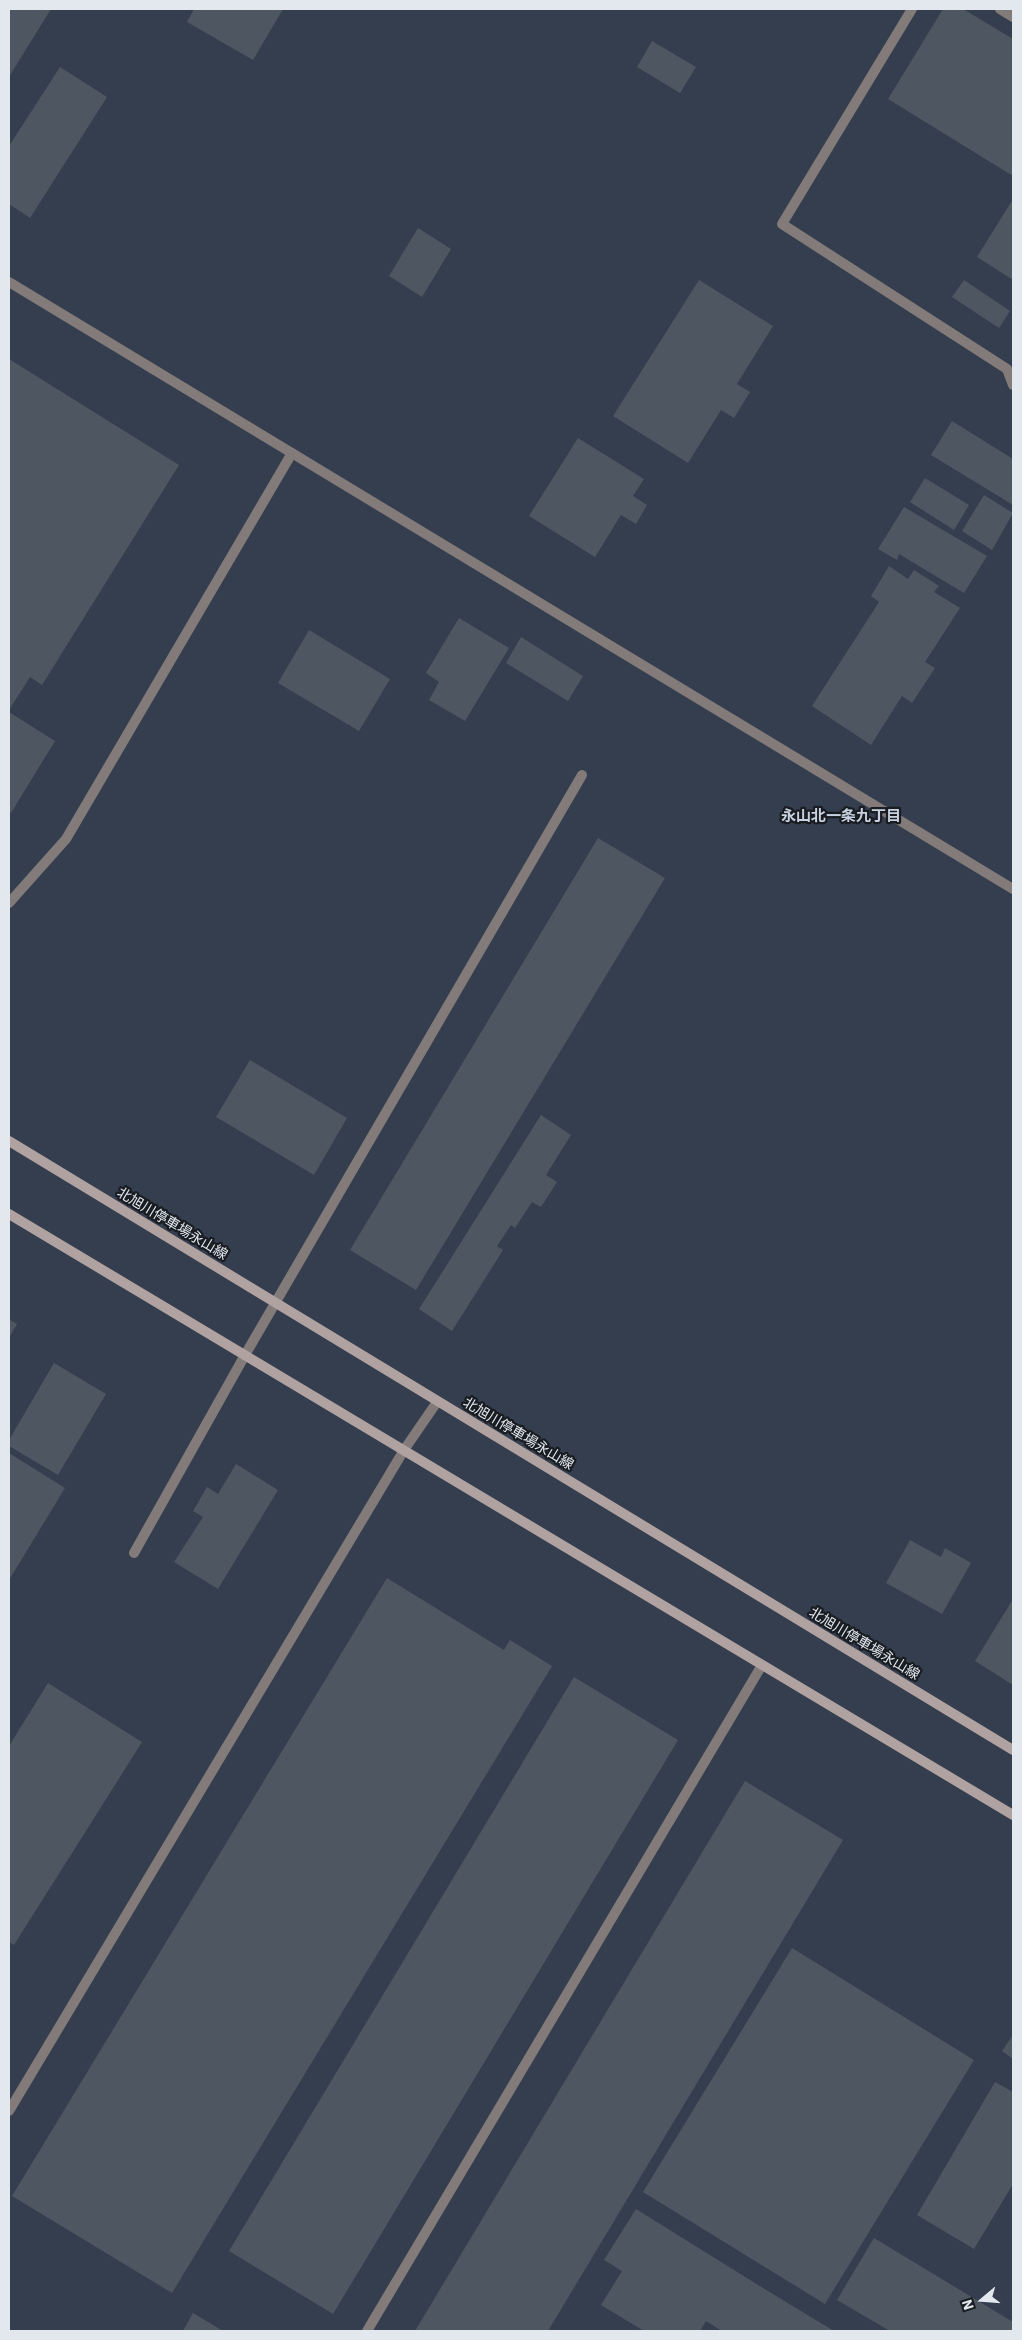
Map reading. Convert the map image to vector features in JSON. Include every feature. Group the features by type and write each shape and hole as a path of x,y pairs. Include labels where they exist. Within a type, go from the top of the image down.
{"main road":[{"name":"北旭川停車場永山線","path":"9,1142 1013,1750"},
{"path":"9,1214 1013,1815"}],"street":[{"path":"912,9 782,224 1007,370 1013,385"},
{"path":"1000,9 1013,17"},
{"path":"9,282 1012,886"},
{"path":"9,903 66,838 292,453"},
{"path":"134,1553 245,1355 582,775"},
{"path":"9,2111 404,1450 437,1402"},
{"path":"367,2331 762,1665"}],"shaded area":[{"path":"9,9 1013,9 1013,2331 9,2331"}],"building":[{"path":"9,9 51,9 9,77"},
{"path":"194,9 283,9 253,60 187,22"},
{"path":"943,9 963,9 1013,39 1013,176 888,99"},
{"path":"652,41 696,67 680,93 637,67"},
{"path":"60,67 107,97 30,218 9,204 9,146"},
{"path":"1013,199 1013,280 977,257"},
{"path":"418,228 451,249 422,297 389,276"},
{"path":"699,280 773,326 737,384 750,392 734,418 721,410 688,463 613,416"},
{"path":"964,280 1010,311 999,328 952,297"},
{"path":"9,359 179,465 42,685 30,677 9,710"},
{"path":"952,421 1013,459 1013,505 931,455"},
{"path":"578,438 644,479 633,496 647,505 636,524 621,515 595,557 529,516"},
{"path":"925,478 969,505 954,530 910,502"},
{"path":"984,495 1013,513 992,550 962,531"},
{"path":"904,507 987,556 964,593 899,554 897,560 878,549"},
{"path":"889,566 908,579 914,570 939,586 934,592 960,608 925,662 935,668 912,703 902,696 871,745 812,706 879,602 871,596"},
{"path":"459,618 509,648 465,721 429,700 439,682 426,673"},
{"path":"309,630 390,679 359,731 278,683"},
{"path":"521,637 583,676 568,701 506,663"},
{"path":"9,712 55,741 11,813 9,812"},
{"path":"598,838 665,878 416,1290 350,1250"},
{"path":"250,1060 347,1118 314,1175 216,1117"},
{"path":"541,1115 571,1135 546,1175 557,1182 541,1207 532,1202 515,1228 511,1225 497,1246 503,1250 452,1331 419,1309"},
{"path":"9,1319 17,1324 9,1338"},
{"path":"54,1363 106,1394 58,1475 9,1446 9,1440"},
{"path":"9,1453 65,1488 9,1580"},
{"path":"236,1464 278,1490 218,1589 174,1562 203,1517 193,1511 207,1487 218,1494"},
{"path":"910,1540 941,1557 945,1548 971,1563 942,1614 886,1583"},
{"path":"387,1578 504,1650 510,1640 552,1666 172,2293 12,2196"},
{"path":"1013,1599 1013,1685 975,1661"},
{"path":"574,1677 678,1740 333,2314 229,2251"},
{"path":"48,1683 142,1742 14,1945 9,1942 9,1746"},
{"path":"745,1781 843,1840 548,2331 415,2331"},
{"path":"792,1948 974,2060 825,2304 643,2192"},
{"path":"1013,2035 1013,2059 1002,2051"},
{"path":"995,2082 1013,2092 1013,2184 974,2249 917,2215"},
{"path":"636,2209 834,2331 722,2331 706,2321 700,2331 644,2331 601,2305 622,2271 604,2260"},
{"path":"874,2238 1013,2322 1013,2331 890,2331 837,2300"},
{"path":"193,2313 223,2331 183,2331"}],"district":[{"name":"永山北一条九丁目","path":"841,817"}]}
